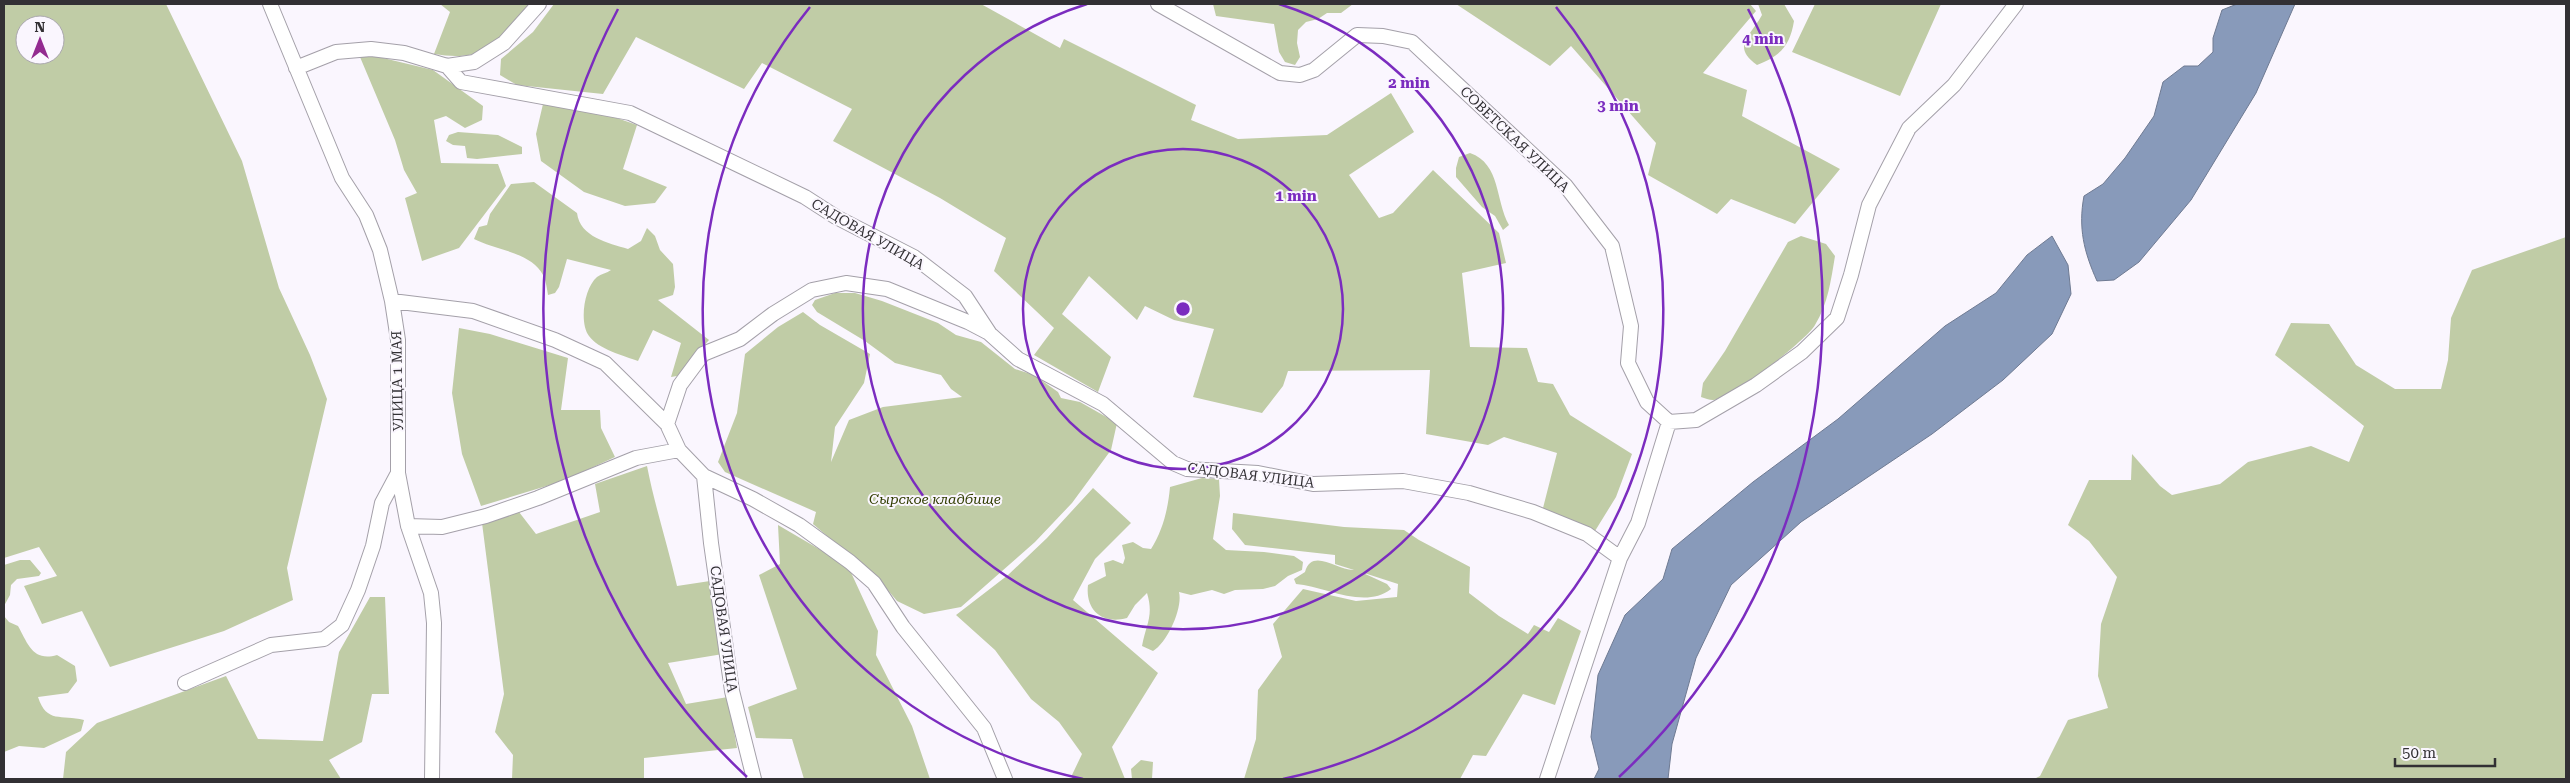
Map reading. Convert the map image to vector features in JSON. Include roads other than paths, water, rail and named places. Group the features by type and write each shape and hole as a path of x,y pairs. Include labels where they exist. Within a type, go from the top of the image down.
{"street":[{"name":"УЛИЦА 1 МАЯ","path":"270,4 342,178 366,215 380,250 392,301 398,340 398,473 408,526 431,593 434,623 432,779"},
{"name":"САДОВАЯ УЛИЦА","path":"296,68 336,52 371,50 404,53 447,66 474,62 504,43 539,4"},
{"name":"СОВЕТСКАЯ УЛИЦА","path":"1158,4 1280,73 1300,75 1314,70 1357,35 1383,36 1412,42 1565,185 1612,246 1631,326 1628,363 1647,402 1669,422"},
{"path":"1547,779 1620,558 1638,523 1669,422 1696,420 1756,385 1802,352 1837,318 1851,275 1869,205 1909,128 1954,85 2016,4"},
{"name":"САДОВАЯ УЛИЦА","path":"447,66 461,82 630,113 805,197 836,217 914,257 965,296 990,334 1018,358 1103,404 1173,463 1187,468 1258,473 1313,484 1403,481 1469,493 1533,512 1587,534 1620,558"},
{"path":"667,424 680,385 704,354 740,339 773,314 812,290 846,283 887,289 968,322 990,334"},
{"path":"392,301 473,311 555,340 605,363 667,424 679,450 704,476 753,499 799,525 850,562 874,583 903,627 984,728 1005,779"},
{"path":"408,526 442,527 486,516 538,498 636,458 679,450"},
{"path":"184,682 271,645 324,639 342,625 358,590 373,546 382,504 398,473"},
{"name":"САДОВАЯ УЛИЦА","path":"704,476 711,543 732,691 754,779"}],"water":[{"path":"2237,4 2295,4 2256,93 2191,200 2139,262 2114,280 2097,281 2083,240 2082,208 2084,196 2103,184 2125,158 2154,116 2163,82 2184,66 2198,66 2213,52 2213,38 2222,10"},
{"path":"2052,236 2068,265 2071,294 2052,334 2003,380 1932,434 1801,522 1731,585 1696,658 1672,744 1668,779 1594,779 1599,769 1591,737 1598,675 1625,615 1663,579 1672,549 1753,482 1838,419 1945,326 1996,293 2027,255"}],"park label":[{"name":"Сырское кладбище","path":"935,499"}]}
